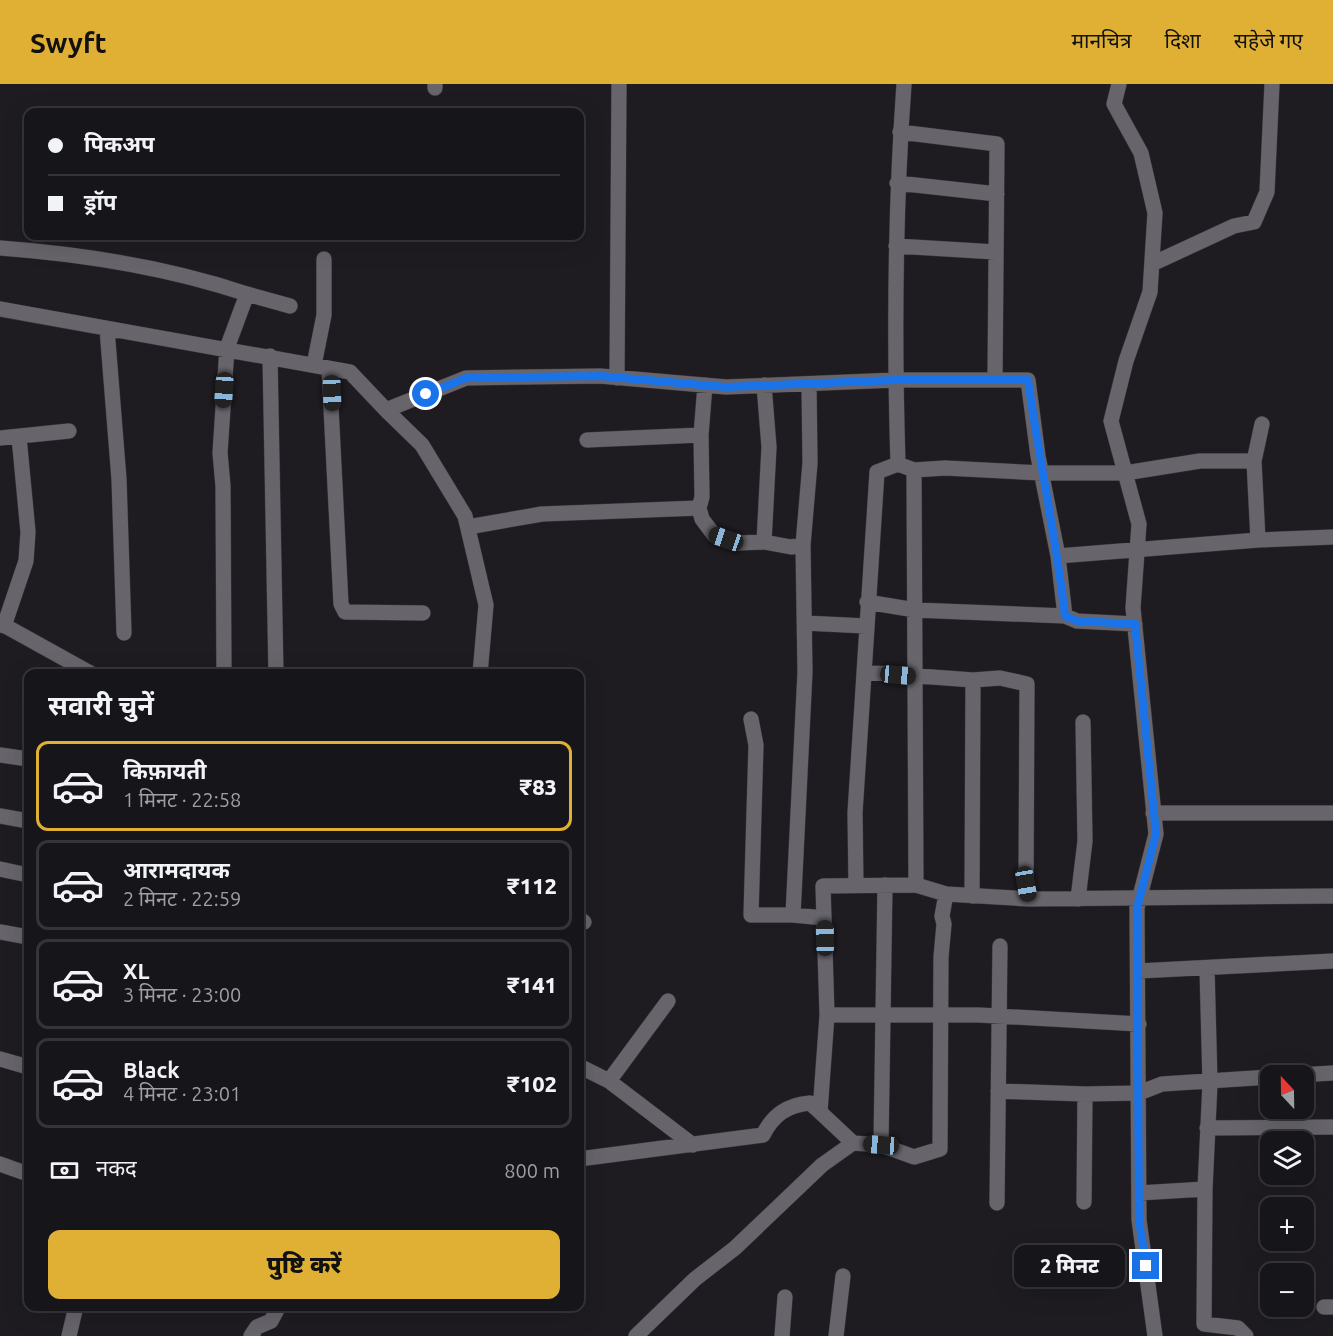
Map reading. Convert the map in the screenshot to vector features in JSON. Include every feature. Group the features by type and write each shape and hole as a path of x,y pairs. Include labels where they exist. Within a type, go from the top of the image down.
{"street":[{"path":"617,378 619,84"},
{"path":"898,464 897,183 904,84"},
{"path":"1119,84 1114,104 1141,153 1155,213 1150,292 1126,361 1111,421 1139,524 1135,624 1156,834 1137,908 1140,1093 1139,1220 1155,1336"},
{"path":"1152,264 1234,226 1254,222 1267,192 1272,84"},
{"path":"900,132 997,144 995,380"},
{"path":"897,183 997,194"},
{"path":"897,246 996,252"},
{"path":"0,248 136,265 290,306"},
{"path":"324,259 322,367 341,604 345,612 423,613"},
{"path":"224,669 223,486 220,453 227,348 247,294"},
{"path":"0,309 227,348 350,372 422,445 465,516 486,605 480,669"},
{"path":"107,329 119,479 124,633"},
{"path":"270,356 276,669"},
{"path":"386,410 466,378 617,378 705,385 896,380 1028,380 1042,473 1058,556 1065,616"},
{"path":"793,915 805,672 803,545 810,464 809,384"},
{"path":"705,385 701,435 702,497 699,508 702,519 714,535 738,543 764,542 791,547 803,545"},
{"path":"764,385 769,447 764,542"},
{"path":"1258,540 1254,461 1262,424"},
{"path":"0,438 69,431"},
{"path":"587,440 701,435"},
{"path":"19,437 28,532 26,561 2,625 83,669"},
{"path":"856,886 855,813 877,472 898,464 914,470 945,468 1042,473 1125,473 1200,461 1254,461"},
{"path":"914,470 916,885"},
{"path":"468,527 542,514 699,508"},
{"path":"1058,556 1258,540 1333,537"},
{"path":"867,602 915,610 1065,616 1077,621 1135,624"},
{"path":"804,623 866,626"},
{"path":"864,672 973,680 1000,678 1027,684 1026,884 1029,898"},
{"path":"972,896 973,680"},
{"path":"751,719 756,745 751,915 824,918"},
{"path":"1078,899 1085,841 1083,722"},
{"path":"0,755 24,758"},
{"path":"1153,813 1333,813"},
{"path":"0,816 24,820"},
{"path":"0,869 24,874"},
{"path":"881,1145 885,885"},
{"path":"820,1112 827,1015 823,886 916,885 946,894 1078,899 1333,896"},
{"path":"584,1158 763,1135 771,1119 795,1104 810,1103 853,1143 881,1145 914,1157 940,1149 941,957 944,924 942,915 946,894"},
{"path":"0,932 24,936"},
{"path":"997,1203 1000,946"},
{"path":"1138,971 1333,961"},
{"path":"1207,968 1210,1083 1205,1189 1204,1324 1238,1329 1246,1336"},
{"path":"609,1081 668,1001"},
{"path":"827,1015 1000,1016 1139,1023"},
{"path":"0,1059 24,1066"},
{"path":"584,1068 609,1081 693,1145"},
{"path":"1314,1074 1333,1073"},
{"path":"998,1091 1140,1093 1162,1084 1210,1083 1260,1078"},
{"path":"1084,1202 1085,1094"},
{"path":"1207,1128 1333,1127"},
{"path":"636,1336 695,1279 735,1248 822,1165 853,1143"},
{"path":"0,1164 24,1173"},
{"path":"1139,1193 1205,1189"},
{"path":"836,1336 843,1276"},
{"path":"782,1336 785,1297"},
{"path":"69,1336 75,1311"},
{"path":"251,1336 257,1327 271,1321 276,1311"}],"route":[{"path":"426,394 466,378 600,376 726,387 896,380 1028,380 1038,456 1058,556 1065,616 1077,621 1135,624 1143,728 1156,834 1137,908 1140,1080 1139,1220 1146,1266"}]}
